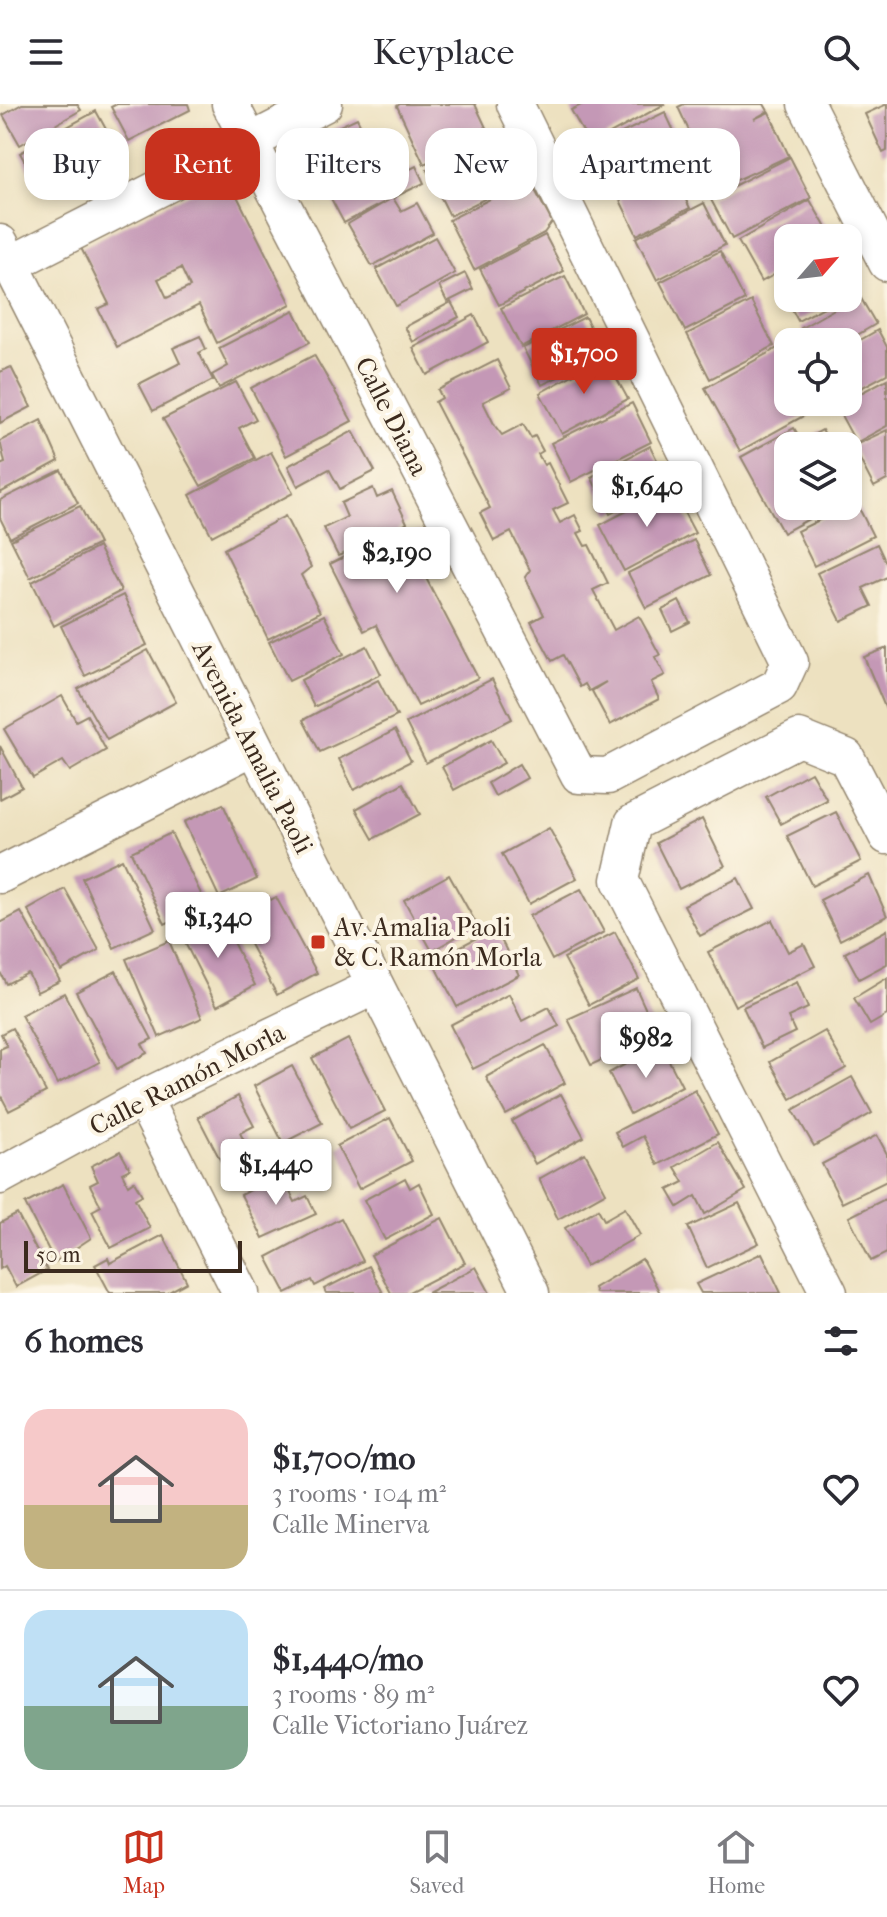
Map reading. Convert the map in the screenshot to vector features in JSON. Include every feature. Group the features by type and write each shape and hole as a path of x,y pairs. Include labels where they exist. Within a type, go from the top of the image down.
{"street":[{"name":"Calle Diana","path":"230,104 242,128"},
{"path":"260,136 324,104"},
{"name":"Calle Diana","path":"260,163 579,775 608,776 779,686 790,662 515,104"},
{"path":"806,104 887,263"},
{"path":"5,254 145,190"},
{"name":"Avenida Amalia Paoli","path":"5,254 531,1293"},
{"path":"829,1293 620,880 633,823 799,738 846,757 887,836"},
{"path":"0,875 253,747"},
{"name":"Calle Ramón Morla","path":"0,1176 143,1098 375,986"},
{"path":"143,1098 241,1293"}],"building":[{"path":"22,104 77,104 81,110 50,128 24,128 24,143 20,145 3,115"},
{"path":"117,104 188,104 190,110 155,128 145,128 145,133 129,141 129,128 122,128 111,107"},
{"path":"475,104 486,128 425,128 424,164 397,106"},
{"path":"583,104 665,104 621,128 581,128 571,110"},
{"path":"684,104 764,104 768,111 754,119 769,112 789,156 740,179 740,128 688,128 678,107"},
{"path":"887,104 887,151 883,153 865,114"},
{"path":"96,111 105,128 65,128"},
{"path":"665,112 673,128 632,128"},
{"path":"357,118 362,128 335,128"},
{"path":"790,157 811,198 732,239 711,200 740,200 740,183"},
{"path":"416,166 424,183 409,190 409,170"},
{"path":"537,194 552,222 544,233 474,270 449,220 488,200 537,200"},
{"path":"175,200 239,200 291,304 217,343 199,305 117,347 98,309 109,304 81,248","holes":["181,268 190,287 167,298 158,279"]},
{"path":"332,200 389,200 344,223"},
{"path":"389,200 394,200 401,211 417,203 433,233 372,266 348,224"},
{"path":"442,200 482,200 450,216"},
{"path":"620,200 686,200 690,208 637,235"},
{"path":"810,200 824,224 774,224 774,275 761,282 738,241"},
{"path":"704,203 725,245 657,280 636,238"},
{"path":"545,235 564,271 499,305 480,269"},
{"path":"435,237 455,273 396,306 376,269"},
{"path":"720,251 745,300 685,331 660,282"},
{"path":"465,273 473,289 447,302 439,286"},
{"path":"565,276 584,314 521,347 501,308"},
{"path":"862,300 876,324 862,332 862,328 801,328 829,312 862,312"},
{"path":"751,301 774,346 710,379 687,334"},
{"path":"451,302 459,317 413,342 405,327"},
{"path":"294,310 310,342 219,388 212,375 228,366 219,348"},
{"path":"793,312 815,312 798,321"},
{"path":"474,315 488,342 427,375 413,348"},
{"path":"585,317 604,354 542,385 523,348"},
{"path":"878,330 887,347 887,374 862,387 862,339"},
{"path":"200,336 206,349 199,353 213,380 153,411 139,384 180,363 173,348"},
{"path":"774,350 774,416 803,416 740,451 705,388"},
{"path":"314,355 352,421 286,456 251,388"},
{"path":"605,357 628,399 562,434 540,393"},
{"path":"497,360 511,388 483,402 495,426 502,435 523,424 531,438 535,436 543,451 538,454 544,465 548,463 568,503 553,510 560,523 575,515 583,531 578,533 585,546 589,545 608,583 593,590 614,630 639,616 660,655 655,657 665,675 651,682 659,699 610,725 592,691 606,682 589,691 585,684 580,687 563,655 552,661 531,622 544,615 525,577 530,570 511,532 494,541 480,513 490,508 435,402 442,398 438,390"},
{"path":"11,367 31,407 0,423 0,372"},
{"path":"887,379 887,426 862,440 862,432 850,432 841,416 862,416 862,392"},
{"path":"236,382 256,419 239,428 255,458 201,486 163,419"},
{"path":"632,403 651,442 571,482 551,443"},
{"path":"41,420 59,461 0,493 0,465 5,463 0,441"},
{"path":"887,430 887,480 874,487 862,464 862,442"},
{"path":"353,431 375,471 340,489 329,469 298,486 288,466"},
{"path":"774,439 774,517 741,457"},
{"path":"650,446 669,484 610,514 591,477"},
{"path":"271,452 293,493 212,536 190,495"},
{"path":"61,470 78,503 10,538 0,518 0,500"},
{"path":"373,488 377,498 392,491 407,523 397,530 401,540 419,531 429,552 415,557 478,678 418,706 376,625 364,631 330,564 384,537 338,556 324,528 347,517 341,503"},
{"path":"671,488 695,533 624,571 600,525"},
{"path":"80,506 99,544 30,578 11,540"},
{"path":"862,514 873,536 814,566 797,531 819,520 862,520"},
{"path":"285,516 311,567 301,575 320,612 268,639 224,549"},
{"path":"776,520 807,520 783,533"},
{"path":"694,540 711,575 646,608 628,573"},
{"path":"877,544 887,565 887,577 863,588 872,606 841,621 817,573"},
{"path":"98,547 121,591 54,626 32,582"},
{"path":"123,595 147,645 85,676 61,626"},
{"path":"679,601 690,622 672,631 662,610"},
{"path":"324,615 344,654 289,681 269,642"},
{"path":"367,646 381,674 314,707 301,680"},
{"path":"887,648 887,712 864,657"},
{"path":"148,650 176,702 107,740 78,689"},
{"path":"492,679 512,719 426,763 406,723"},
{"path":"378,680 397,716 320,752 303,720"},
{"path":"62,696 76,721 87,715 106,750 70,771 63,761 33,778 4,729"},
{"path":"395,730 411,761 354,790 339,759"},
{"path":"491,740 504,763 454,790 442,767"},
{"path":"0,746 22,787 0,799"},
{"path":"519,764 527,778 495,796 488,783"},
{"path":"811,772 827,800 781,824 766,797"},
{"path":"403,783 420,814 373,839 356,809"},
{"path":"223,804 257,879 219,897 184,822"},
{"path":"836,812 861,861 812,886 787,836"},
{"path":"702,819 725,866 679,889 656,843"},
{"path":"549,828 577,878 529,904 502,854"},
{"path":"171,833 206,904 165,924 131,852"},
{"path":"122,859 155,929 114,948 82,878"},
{"path":"449,875 477,925 432,951 404,900"},
{"path":"869,875 887,916 840,940 820,900"},
{"path":"738,878 754,909 700,936 684,905"},
{"path":"65,889 99,950 61,971 28,910"},
{"path":"581,889 604,932 552,960 529,916"},
{"path":"276,897 317,973 277,995 236,918"},
{"path":"21,912 60,981 37,992 28,973 6,984 0,972 0,923"},
{"path":"219,915 255,985 217,1006 181,935"},
{"path":"772,920 788,952 804,944 815,966 735,1006 708,952"},
{"path":"495,928 519,975 457,1007 433,961"},
{"path":"887,930 887,964 859,979 845,953"},
{"path":"615,932 639,979 589,1005 564,958"},
{"path":"169,941 202,1018 159,1037 126,959"},
{"path":"116,971 152,1039 142,1044 147,1053 117,1069 76,992"},
{"path":"887,978 887,1015 870,1025 854,998"},
{"path":"797,982 808,1008 788,1017 795,1032 762,1048 743,1007"},
{"path":"636,988 657,1034 591,1065 568,1019"},
{"path":"64,993 100,1062 57,1084 21,1015"},
{"path":"509,994 522,1021 549,1007 559,1026 473,1069 450,1025"},
{"path":"12,1028 46,1092 9,1111 0,1094 0,1049 7,1046 1,1034"},
{"path":"825,1031 846,1068 791,1099 770,1062"},
{"path":"348,1039 385,1111 349,1129 312,1058"},
{"path":"545,1045 565,1083 506,1115 486,1077"},
{"path":"661,1045 682,1086 630,1114 609,1073"},
{"path":"292,1066 322,1123 283,1143 254,1086"},
{"path":"852,1077 872,1113 814,1146 793,1110"},
{"path":"695,1090 718,1134 658,1165 643,1136 623,1147 615,1132"},
{"path":"561,1094 584,1137 535,1164 512,1121"},
{"path":"238,1096 254,1126 240,1133 255,1163 229,1177 198,1117"},
{"path":"390,1118 412,1161 359,1189 337,1146"},
{"path":"877,1135 887,1154 887,1181 842,1203 822,1164"},
{"path":"718,1142 746,1190 705,1214 696,1196 678,1207 668,1190 684,1182 675,1167"},
{"path":"120,1151 130,1169 122,1173 128,1185 134,1181 142,1195 135,1199 150,1228 111,1248 92,1211 101,1206 90,1185 98,1181 91,1166"},
{"path":"585,1153 606,1192 558,1219 539,1179"},
{"path":"281,1174 295,1202 307,1196 316,1214 263,1238 241,1195"},
{"path":"405,1178 410,1188 419,1183 434,1214 385,1240 364,1200"},
{"path":"63,1184 91,1238 55,1262 25,1204"},
{"path":"887,1198 887,1253 871,1261 849,1217"},
{"path":"739,1203 759,1243 707,1268 688,1227"},
{"path":"625,1208 640,1235 586,1266 565,1228 598,1209 604,1220"},
{"path":"17,1214 47,1270 16,1287 5,1266 0,1269 0,1223"},
{"path":"341,1218 363,1261 315,1286 312,1280 286,1293 267,1257"},
{"path":"442,1218 465,1263 407,1293 391,1293 371,1255"},
{"path":"163,1235 187,1282 167,1293 110,1293 95,1265 108,1258 110,1263"},
{"path":"762,1253 781,1293 701,1293 696,1284"},
{"path":"642,1259 660,1293 596,1293 594,1288"},
{"path":"369,1266 383,1293 326,1293 324,1289"},
{"path":"476,1267 490,1293 427,1293"}],"place":[{"name":"Av. Amalia Paoli & C. Ramón Morla","path":"318,942"}]}
